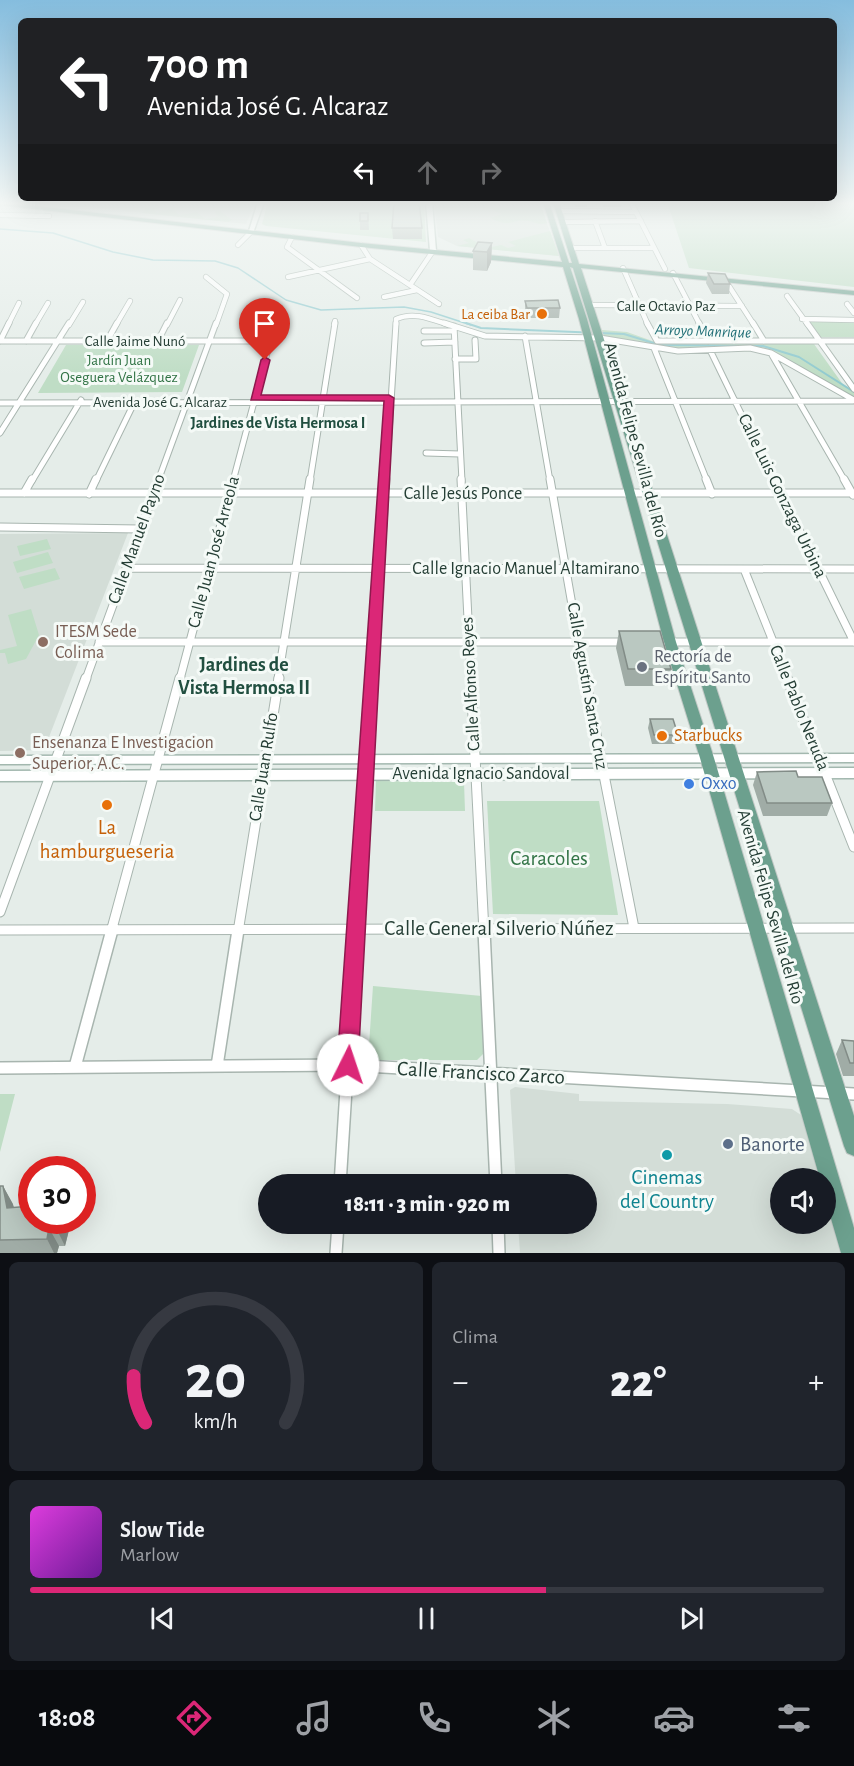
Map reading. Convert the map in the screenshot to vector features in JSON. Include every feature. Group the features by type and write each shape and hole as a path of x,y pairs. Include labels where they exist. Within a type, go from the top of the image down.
{"main road":[{"path":"529,260 551,264 565,264 569,260"},
{"path":"534,260 565,264"},
{"name":"Avenida Felipe Sevilla del Río","path":"564,260 621,401 694,642 854,1146"},
{"name":"Avenida Felipe Sevilla del Río","path":"576,260 580,282 589,305 603,401 650,570 664,642 707,758 851,1253"},
{"path":"593,260 622,268 854,291"},
{"path":"599,260 854,291"},
{"path":"580,282 592,273 622,268"},
{"name":"Avenida Ignacio Sandoval","path":"0,760 854,758"},
{"name":"Avenida Ignacio Sandoval","path":"0,776 854,773"}],"street":[{"path":"306,260 357,298"},
{"path":"288,277 363,260"},
{"path":"372,260 439,304"},
{"path":"410,285 426,260"},
{"path":"660,260 664,269"},
{"path":"622,268 653,337 657,341 854,341"},
{"path":"673,273 708,341"},
{"name":"Calle Manuel Payno","path":"0,912 227,294 206,277"},
{"path":"724,278 764,341"},
{"path":"384,297 417,290"},
{"path":"787,296 854,389"},
{"path":"158,341 180,300"},
{"path":"107,341 130,301"},
{"path":"0,433 83,302"},
{"path":"0,341 19,303"},
{"path":"26,341 48,303"},
{"path":"847,304 854,313"},
{"name":"Calle Octavio Paz","path":"589,305 742,306"},
{"name":"Calle Juan José Arreola","path":"75,1067 278,314"},
{"path":"341,1174 396,319 398,316 421,316 485,336 593,334 678,351 750,348 771,353 854,400"},
{"path":"802,319 854,320"},
{"name":"Calle Juan Rulfo","path":"217,1066 335,321"},
{"path":"424,321 424,344 455,342"},
{"path":"424,331 454,328"},
{"name":"Calle Alfonso Reyes","path":"454,328 496,1174"},
{"name":"Calle Agustín Santa Cruz","path":"525,336 599,759 633,928"},
{"path":"455,359 476,359 476,340"},
{"name":"Calle Jaime Nunó","path":"0,341 270,341"},
{"path":"654,348 712,494"},
{"name":"Calle Luis Gonzaga Urbina","path":"711,350 854,642"},
{"path":"771,353 853,494"},
{"name":"Avenida José G. Alcaraz","path":"0,398 21,400 854,400"},
{"name":"Avenida José G. Alcaraz","path":"0,403 21,400"},
{"path":"24,494 81,400"},
{"path":"89,494 135,400"},
{"path":"426,453 460,454"},
{"name":"Calle Jesús Ponce","path":"0,493 853,494"},
{"path":"0,527 140,529"},
{"name":"Calle Ignacio Manuel Altamirano","path":"126,568 854,569"},
{"name":"Calle Pablo Neruda","path":"744,569 854,847"},
{"path":"99,642 636,642"},
{"path":"664,642 854,642"},
{"name":"Calle General Silverio Núñez","path":"0,930 854,928"},
{"name":"Calle Francisco Zarco","path":"0,1068 348,1065 854,1094"},
{"path":"336,1253 337,1234"},
{"path":"498,1234 499,1253"}],"shaded area":[{"name":"ITESM Sede Colima","path":"128,533 44,750 0,751 0,534"},
{"path":"515,1087 579,1094 579,1101 727,1104 792,1109 801,1115 816,1168 770,1168 770,1234 835,1234 840,1253 520,1253 519,1234 597,1234 597,1174 515,1174 510,1090"}],"green space":[{"path":"686,260 854,260 854,287 689,268"},
{"path":"808,321 854,321 854,337 819,337"},
{"path":"602,330 627,332 658,343 814,344 844,386 854,391 854,397 754,347 676,350 604,337"},
{"name":"Jardín Juan Oseguera Velázquez","path":"66,345 199,345 182,392 38,393"},
{"path":"47,539 51,549 20,556 17,546"},
{"path":"48,552 53,563 17,573 13,562"},
{"path":"55,568 60,579 24,589 19,577"},
{"path":"31,609 39,635 26,659 8,664 5,653 0,653 0,650 17,646 8,615"},
{"path":"376,781 464,782 465,811 375,811"},
{"name":"Caracoles","path":"487,801 599,801 618,915 493,914"},
{"path":"373,986 482,996 483,1054 477,1060 368,1060"},
{"path":"0,1094 15,1094 0,1152"}],"building":[{"path":"708,273 725,274 730,284 714,284"},
{"path":"558,300 560,308 527,308 525,301"},
{"path":"619,631 660,631 671,669 628,669"},
{"path":"650,719 673,719 678,735 654,735"},
{"path":"796,771 798,777 822,777 832,803 767,803 757,772"},
{"path":"842,1040 854,1041 854,1063 850,1063"},
{"path":"0,1186 3,1186 7,1208 18,1207 18,1234 48,1234 47,1239 0,1240"}],"waterway":[{"path":"182,260 215,261 238,268 286,300 321,310 404,307 431,312 471,325"},
{"name":"Arroyo Manrique","path":"466,323 481,328 624,334 660,345 763,346 799,357 854,392"}],"place":[{"name":"La ceiba Bar","path":"542,314"},
{"name":"ITESM Sede Colima","path":"43,642"},
{"name":"Rectoría de Espíritu Santo","path":"642,667"},
{"name":"Starbucks","path":"662,736"},
{"name":"Ensenanza E Investigacion Superior, A.C.","path":"20,753"},
{"name":"Oxxo","path":"689,784"},
{"name":"La hamburgueseria","path":"107,805"},
{"name":"Banorte","path":"728,1144"},
{"name":"Cinemas del Country","path":"667,1155"}],"district":[{"name":"Jardines de Vista Hermosa I","path":"278,423"},
{"name":"Jardines de Vista Hermosa II","path":"244,676"}],"route":[{"path":"265,360 255,398 389,398 348,1065"}]}
